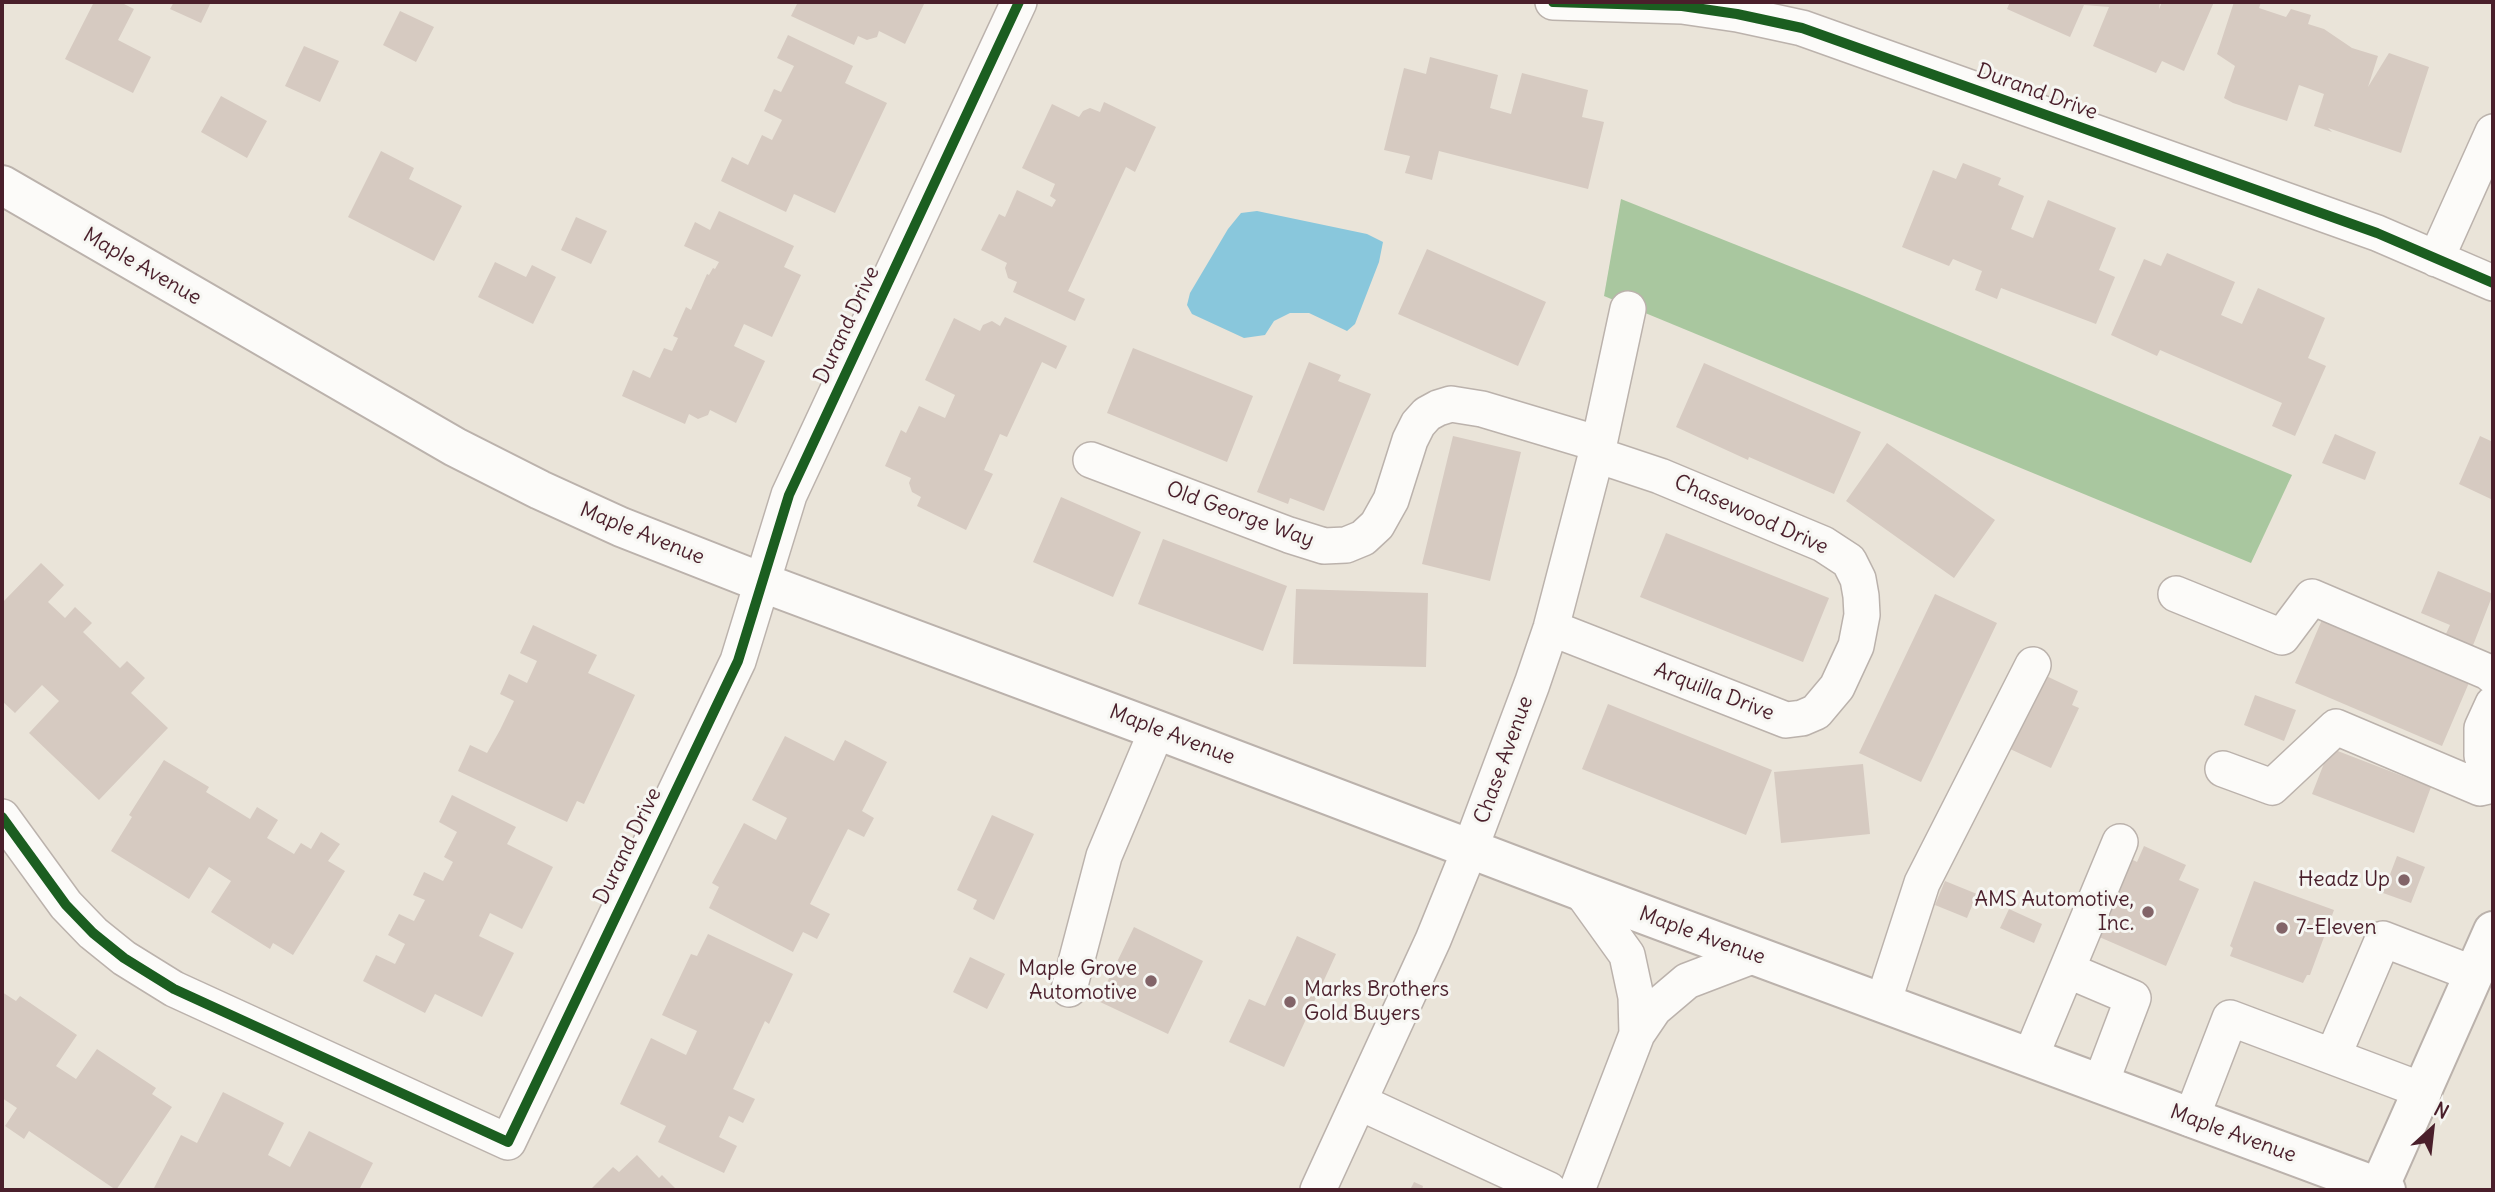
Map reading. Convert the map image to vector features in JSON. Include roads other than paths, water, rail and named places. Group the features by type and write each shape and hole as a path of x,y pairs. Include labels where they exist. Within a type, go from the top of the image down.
{"main road":[{"name":"Maple Avenue","path":"2,185 455,447 621,527 1581,891 2381,1189"},
{"path":"2381,1189 2487,950"}],"street":[{"name":"Durand Drive","path":"2,817 66,905 93,933 124,958 174,989 508,1142 738,661 789,495 1019,2"},
{"name":"Durand Drive","path":"1553,2 1682,4 1802,28 2377,233 2493,284"},
{"path":"2437,259 2493,132"},
{"name":"Chase Avenue","path":"1318,1190 1433,940 1470,849 1551,628 1598,449 1628,309"},
{"name":"Old George Way","path":"1091,460 1324,546 1346,545 1363,538 1385,514 1418,424 1427,414 1438,408 1451,404 1482,409 1598,449"},
{"name":"Chasewood Drive","path":"1598,449 1824,544 1849,561 1858,579 1862,615 1851,656"},
{"path":"2176,594 2282,637 2312,597 2493,676"},
{"name":"Arquilla Drive","path":"1551,628 1786,720 1802,719 1816,712 1837,687 1851,656"},
{"path":"1883,1003 1922,884 2034,665"},
{"path":"2493,704 2482,728 2482,756 2493,776"},
{"path":"2222,769 2272,787 2336,727 2480,788 2493,785"},
{"path":"1069,989 1104,856 1157,730"},
{"path":"2030,1058 2120,842"},
{"path":"1581,891 1626,955 1636,997 1637,1034"},
{"path":"2333,1056 2383,939 2487,950"},
{"path":"1577,1190 1637,1034 1654,1009 1687,981 1755,955"},
{"path":"2067,970 2133,998 2100,1085"},
{"path":"2191,1118 2231,1018 2424,1091"},
{"path":"1359,1102 1549,1190"}],"water":[{"path":"1257,211 1367,234 1383,242 1379,262 1355,324 1347,331 1309,313 1290,313 1274,321 1265,335 1244,338 1192,314 1187,305 1190,293 1228,229 1241,213"}],"place":[{"name":"Headz Up","path":"2404,880"},
{"name":"AMS Automotive, Inc.","path":"2148,912"},
{"name":"7-Eleven","path":"2282,928"},
{"name":"Maple Grove Automotive","path":"1151,981"},
{"name":"Marks Brothers Gold Buyers","path":"1290,1002"}]}
